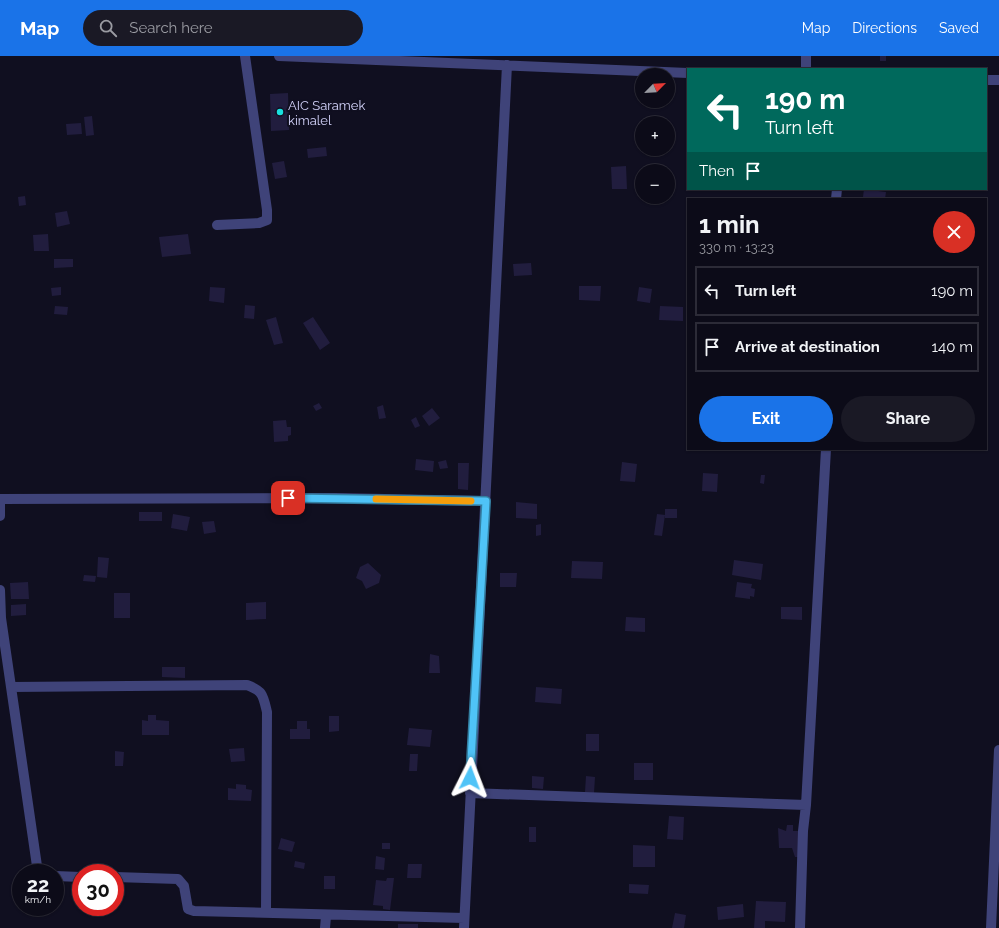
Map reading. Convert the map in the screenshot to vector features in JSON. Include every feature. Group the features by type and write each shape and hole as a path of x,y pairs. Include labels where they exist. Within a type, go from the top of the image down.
{"street":[{"path":"216,225 259,223 267,220 267,210 245,56"},
{"path":"279,56 507,65 527,61 687,73"},
{"path":"806,56 806,68"},
{"path":"124,877 178,879 182,881 185,889 188,909 194,911 266,912 464,923 507,65"},
{"path":"987,80 999,80"},
{"path":"800,928 803,831 806,805 826,450"},
{"path":"0,516 0,499 335,498 486,501"},
{"path":"0,590 1,618 37,864"},
{"path":"11,687 247,685 258,689 262,693 267,712 266,912"},
{"path":"991,928 999,750"},
{"path":"470,793 806,805"},
{"path":"325,928 326,916"}],"building":[{"path":"880,56 886,56 886,61 880,61"},
{"name":"AIC Saramek kimalel","path":"288,93 289,130 271,131 270,94"},
{"path":"92,116 94,135 86,136 84,117"},
{"path":"81,123 82,134 67,135 66,124"},
{"path":"326,147 327,156 308,158 307,149"},
{"path":"284,161 287,177 275,179 272,163"},
{"path":"626,166 627,189 612,189 611,167"},
{"path":"864,190 886,192 885,198 863,197"},
{"path":"25,196 26,205 19,206 18,197"},
{"path":"67,211 70,224 57,227 55,213"},
{"path":"48,234 49,251 34,251 33,235"},
{"path":"188,234 191,254 162,257 159,237"},
{"path":"54,259 73,259 73,267 54,268"},
{"path":"531,263 532,275 514,276 513,264"},
{"path":"579,286 601,286 600,301 579,300"},
{"path":"61,287 61,295 52,296 51,288"},
{"path":"210,287 225,288 224,303 209,301"},
{"path":"639,287 652,289 650,303 637,301"},
{"path":"245,305 255,306 254,319 244,318"},
{"path":"55,306 68,307 67,315 54,314"},
{"path":"660,306 683,307 683,321 659,320"},
{"path":"276,317 283,343 274,345 266,320"},
{"path":"313,317 330,343 320,350 303,323"},
{"path":"319,403 322,408 316,411 313,406"},
{"path":"383,405 386,418 379,419 377,407"},
{"path":"432,408 440,418 429,426 422,416"},
{"path":"416,417 420,426 415,428 411,420"},
{"path":"286,420 287,427 291,427 291,435 288,436 288,441 274,442 273,421"},
{"path":"416,459 434,461 433,472 415,470"},
{"path":"446,460 448,468 440,469 438,462"},
{"path":"622,462 637,464 635,482 620,481"},
{"path":"458,463 469,463 468,490 458,489"},
{"path":"703,473 718,474 717,492 702,491"},
{"path":"761,475 765,475 764,484 760,483"},
{"path":"516,502 537,504 537,519 516,518"},
{"path":"665,509 677,509 677,518 665,518"},
{"path":"139,512 162,512 162,521 139,521"},
{"path":"173,514 190,517 187,531 171,528"},
{"path":"657,514 665,515 662,536 654,535"},
{"path":"214,521 216,532 204,534 202,522"},
{"path":"541,524 541,535 536,536 536,525"},
{"path":"98,557 109,558 107,578 97,577"},
{"path":"734,560 763,564 761,580 732,575"},
{"path":"572,561 603,562 602,579 571,578"},
{"path":"368,563 381,575 379,583 366,589 362,581 356,578 360,567"},
{"path":"500,573 517,573 516,587 500,587"},
{"path":"84,575 96,576 95,582 83,581"},
{"path":"28,582 29,599 11,599 10,583"},
{"path":"737,582 752,584 751,588 755,589 754,597 750,596 750,599 735,597"},
{"path":"114,593 130,593 130,618 114,618"},
{"path":"266,602 266,619 246,620 246,603"},
{"path":"26,604 26,615 11,616 11,605"},
{"path":"781,607 802,607 802,620 781,619"},
{"path":"626,617 645,618 645,632 625,631"},
{"path":"430,654 439,656 440,673 429,673"},
{"path":"162,667 185,667 185,678 162,677"},
{"path":"536,687 562,689 561,704 535,702"},
{"path":"148,715 156,715 156,720 169,721 169,735 142,735 142,720 148,721"},
{"path":"329,716 339,716 339,731 329,732"},
{"path":"297,721 307,721 307,729 310,729 310,739 290,739 290,729 297,729"},
{"path":"409,728 432,730 430,747 407,745"},
{"path":"586,734 599,734 599,751 586,751"},
{"path":"244,748 245,761 231,762 229,749"},
{"path":"115,751 124,752 123,766 115,766"},
{"path":"410,754 418,754 417,771 409,771"},
{"path":"634,763 653,763 653,780 634,780"},
{"path":"532,776 544,777 543,789 532,788"},
{"path":"586,776 595,777 594,793 585,792"},
{"path":"236,784 246,785 246,789 252,790 251,801 228,800 228,788 236,789"},
{"path":"669,816 684,817 683,840 667,839"},
{"path":"787,825 793,825 793,831 803,831 801,857 795,857 792,848 779,848 778,828 786,831"},
{"path":"529,827 536,827 536,842 529,842"},
{"path":"281,838 295,842 292,852 278,849"},
{"path":"382,843 390,843 390,849 382,849"},
{"path":"633,845 655,846 655,867 633,867"},
{"path":"376,856 385,858 384,870 375,869"},
{"path":"295,861 305,863 304,869 294,867"},
{"path":"408,864 422,864 421,878 407,878"},
{"path":"324,876 335,876 335,889 324,889"},
{"path":"387,878 394,878 390,910 383,909 383,906 373,905 376,880 386,881"},
{"path":"629,884 649,885 648,894 629,893"},
{"path":"756,901 786,902 785,922 765,921 765,928 754,928"},
{"path":"743,904 744,917 718,920 717,907"},
{"path":"675,913 686,915 684,928 672,928"},
{"path":"398,924 418,924 418,928 398,928"}],"slow traffic":[{"path":"376,499 471,501"}],"place":[{"name":"AIC Saramek kimalel","path":"280,112"}],"route":[{"path":"288,498 486,501 470,778"}]}
